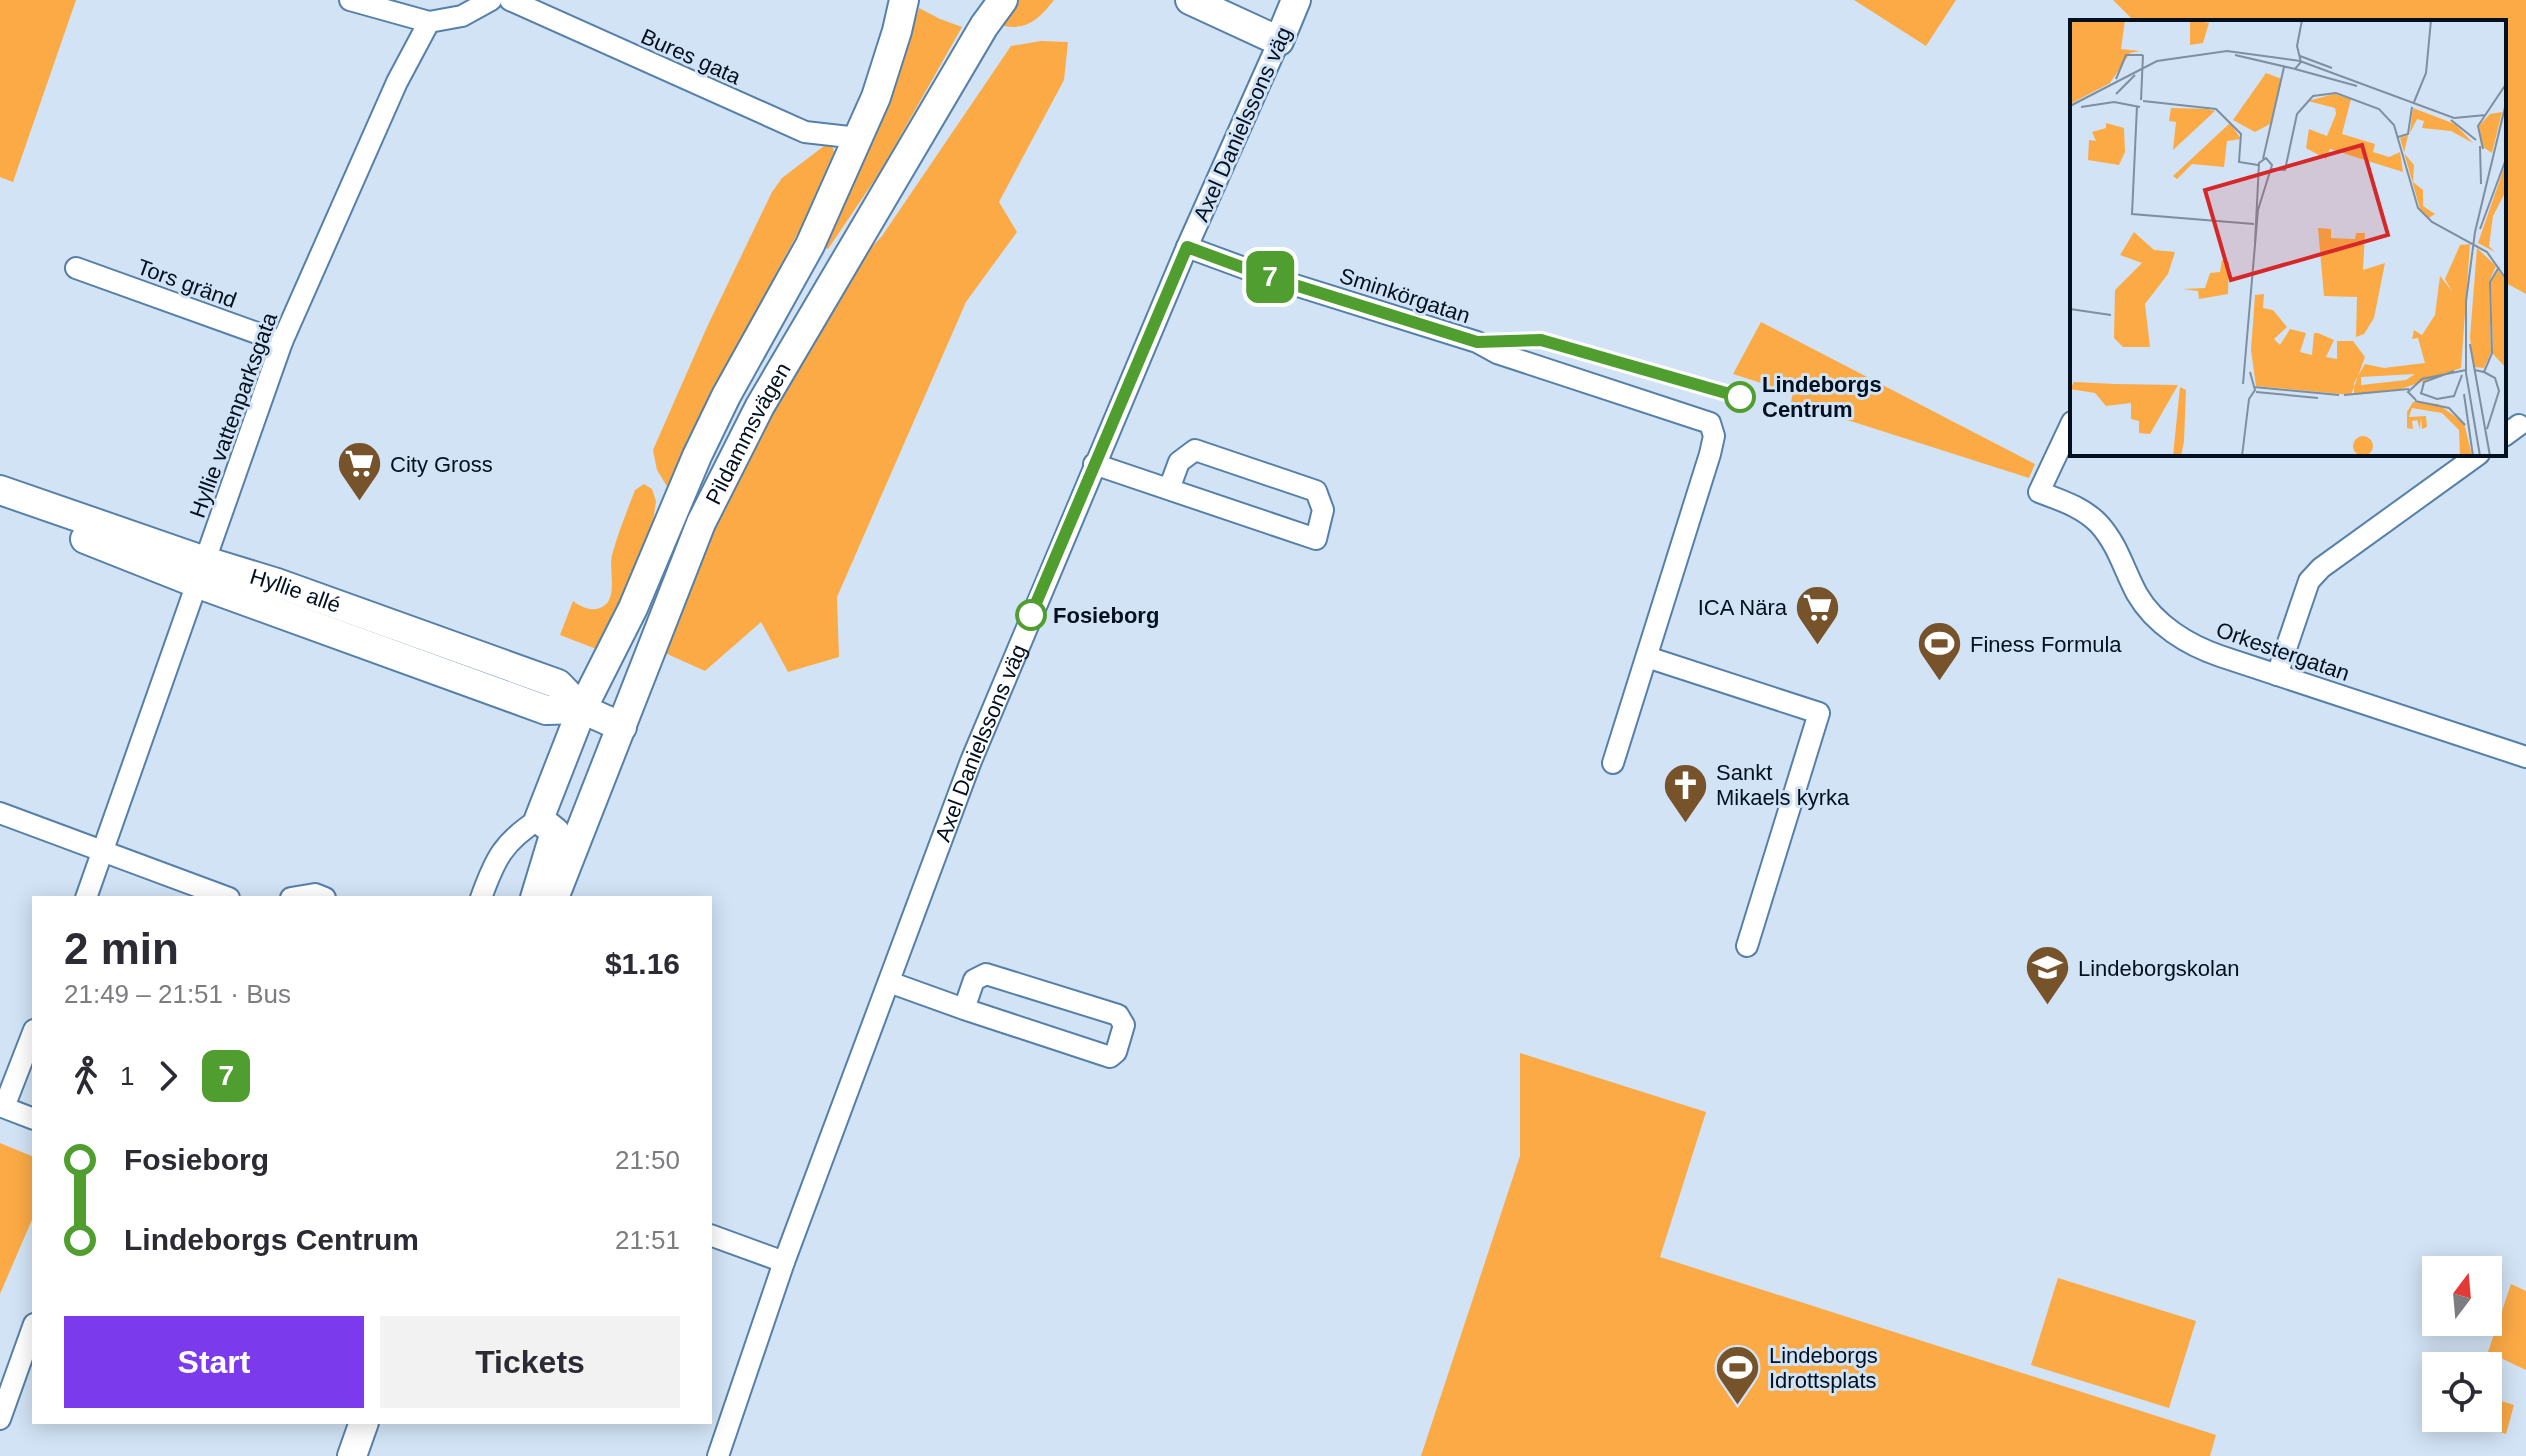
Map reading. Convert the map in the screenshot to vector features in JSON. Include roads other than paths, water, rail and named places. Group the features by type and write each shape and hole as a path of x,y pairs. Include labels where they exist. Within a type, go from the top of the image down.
{"main road":[{"name":"Pildammsvägen","path":"539,819 582,709 633,608 697,456 726,396 810,245 858,138 876,97 904,0"},
{"name":"Pildammsvägen","path":"555,896 701,523 760,406 984,26 1003,0"},
{"path":"1190,0 1279,41"},
{"name":"Axel Danielssons väg","path":"1279,41 1293,1"},
{"name":"Hyllie allé","path":"0,490 201,572"},
{"name":"Hyllie allé","path":"0,505 201,572 277,583 558,684 582,709 622,727"},
{"path":"536,896 555,832 539,819"},
{"path":"352,1456 363,1424"}],"street":[{"path":"350,0 429,22 462,16 491,0"},
{"name":"Bures gata","path":"510,0 805,132 858,138"},
{"name":"Hyllie vattenparksgata","path":"87,896 282,342 397,82 429,22"},
{"name":"Axel Danielssons väg","path":"718,1456 784,1262 971,761 1094,464 1279,41"},
{"name":"Sminkörgatan","path":"1187,247 1266,276 1477,342 1497,353 1710,423 1714,436 1710,454 1650,650"},
{"name":"Tors gränd","path":"76,268 282,342"},
{"name":"Orkestergatan","path":"2070,426 2039,492 2080,509 2097,522 2117,550 2138,595 2154,616 2186,642 2202,650 2526,757"},
{"path":"1094,464 1316,539 1323,510 1316,491 1195,450 1179,462 1169,489"},
{"path":"2277,675 2303,597 2315,575 2476,456"},
{"path":"1613,763 1650,650 1819,713 1747,946"},
{"path":"0,813 224,896"},
{"path":"482,896 499,855 515,834 539,819"},
{"path":"889,982 964,1009 1110,1057 1116,1052 1124,1025 1118,1015 986,974 974,980 964,1009"},
{"path":"32,1036 2,1107 32,1118"},
{"path":"712,1236 784,1262"},
{"path":"0,1419 32,1330"}],"place":[{"name":"Lindeborgs Centrum","path":"1740,397"},
{"name":"City Gross","path":"359,503"},
{"name":"Fosieborg","path":"1031,615"},
{"name":"ICA Nära","path":"1818,646"},
{"name":"Finess Formula","path":"1939,683"},
{"name":"Sankt Mikaels kyrka","path":"1685,824"},
{"name":"Lindeborgskolan","path":"2047,1007"},
{"name":"Lindeborgs Idrottsplats","path":"1738,1407"}]}
